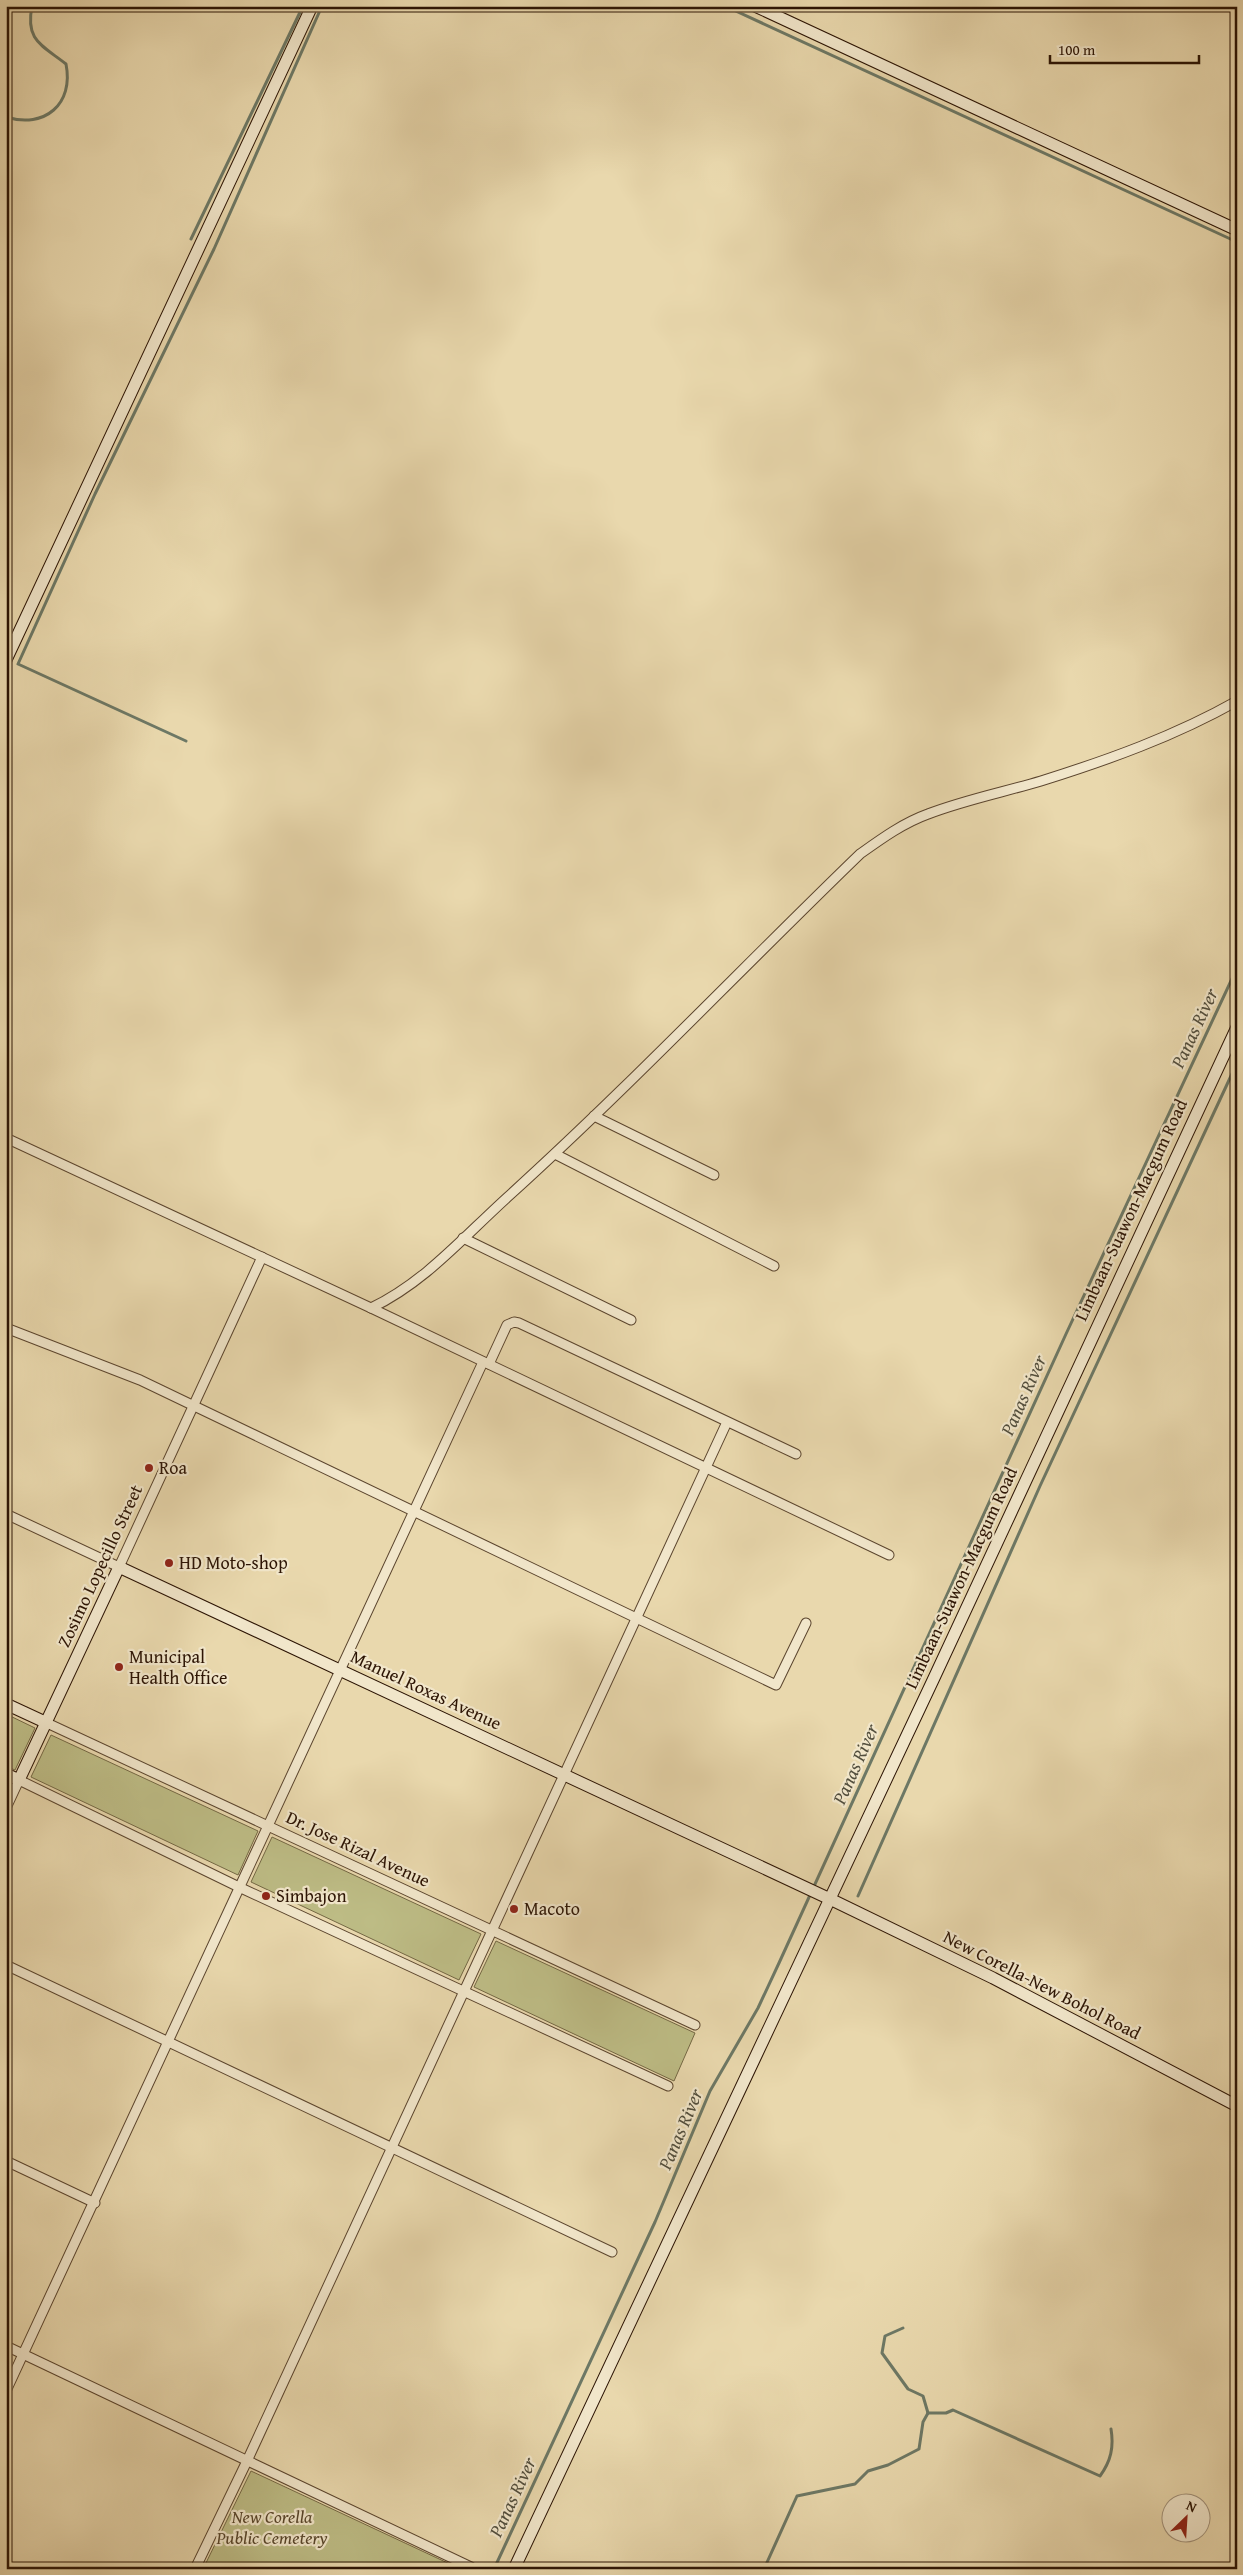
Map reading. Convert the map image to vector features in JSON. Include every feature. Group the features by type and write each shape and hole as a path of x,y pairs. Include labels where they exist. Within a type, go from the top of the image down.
{"street":[{"path":"7,655 312,6"},
{"path":"755,6 1237,230"},
{"path":"371,1308 401,1293 416,1282 555,1154 860,854 899,827 928,813 1121,754 1211,715 1237,701"},
{"name":"Limbaan-Suawon-Macgum Road","path":"514,2569 830,1899 1237,1027"},
{"path":"594,1116 714,1175"},
{"path":"6,1138 371,1308 889,1554"},
{"path":"555,1154 774,1266"},
{"path":"463,1238 631,1320"},
{"name":"Zosimo Lopecillo Street","path":"6,1808 262,1258"},
{"path":"6,2391 241,1888 413,1512 486,1363 507,1326 510,1323 518,1323 796,1454"},
{"path":"6,1328 140,1380 776,1685 806,1622"},
{"path":"195,2569 248,2462 635,1617 727,1422"},
{"name":"Manuel Roxas Avenue","path":"6,1514 564,1773 830,1899"},
{"name":"Dr. Jose Rizal Avenue","path":"6,1704 695,2025"},
{"path":"6,1774 241,1888 668,2086"},
{"name":"New Corella-New Bohol Road","path":"830,1899 993,1978 1237,2106"},
{"path":"6,1965 391,2149 612,2252"},
{"path":"6,2161 95,2203"},
{"path":"6,2346 471,2567"}],"green space":[{"path":"6,1714 35,1728 15,1770 6,1766"},
{"path":"51,1735 258,1831 238,1875 31,1777"},
{"path":"272,1837 481,1934 459,1980 251,1882"},
{"path":"496,1941 695,2033 674,2081 474,1987"},
{"name":"New Corella Public Cemetery","path":"251,2471 452,2565 450,2569 203,2569"}],"waterway":[{"path":"6,117 20,120 44,116 54,110 61,102 65,91 67,78 66,64 43,47 33,35 30,18 32,6"},
{"path":"191,239 303,6"},
{"path":"186,741 18,664 95,494 214,249 322,6"},
{"path":"725,6 1237,242"},
{"name":"Panas River","path":"494,2569 655,2222 710,2091 758,2008 1066,1334 1237,968"},
{"path":"858,1896 1040,1486 1237,1063"},
{"path":"903,2328 885,2336 882,2353 908,2389 923,2396 928,2413"},
{"path":"928,2413 946,2413 953,2410 1100,2476 1111,2454 1111,2429"},
{"path":"764,2569 797,2496 855,2484 868,2471 888,2465 919,2449 923,2422 928,2413"}],"place":[{"name":"Roa","path":"149,1468"},
{"name":"HD Moto-shop","path":"169,1563"},
{"name":"Municipal Health Office","path":"119,1667"},
{"name":"Simbajon","path":"266,1896"},
{"name":"Macoto","path":"514,1909"}]}
